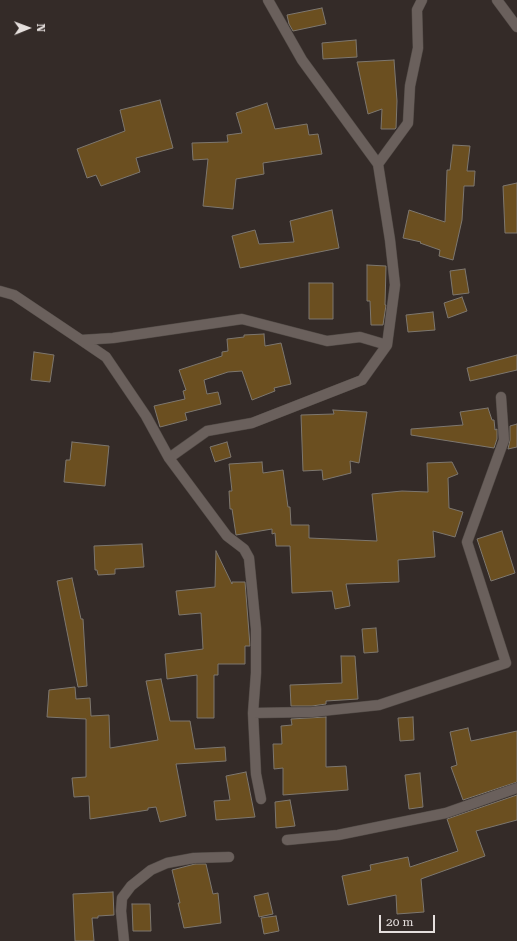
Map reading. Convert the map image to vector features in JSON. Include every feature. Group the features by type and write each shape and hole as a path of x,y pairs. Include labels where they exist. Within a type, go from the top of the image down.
{"street":[{"path":"169,458 207,431 252,423 362,380 387,345 395,285 390,240 378,164 302,60 268,0"},
{"path":"378,164 408,123 410,86 418,48 417,10 422,0"},
{"path":"497,0 517,28"},
{"path":"0,291 14,295 106,357 146,416 169,458 227,536 244,549 249,558 256,629 256,674 253,713 256,774 262,799"},
{"path":"81,340 113,338 242,319 327,341 360,337 387,345"},
{"path":"253,713 312,712 379,705 506,663 467,542 504,440 502,397"},
{"path":"286,840 338,835 446,813 517,788"},
{"path":"124,941 120,911 122,898 131,886 151,870 167,863 194,858 229,857"}],"building":[{"path":"322,8 326,24 293,31 289,24 287,15"},
{"path":"356,40 357,57 323,59 322,43"},
{"path":"394,60 397,101 396,128 381,129 382,109 368,114 357,62"},
{"path":"160,100 173,148 136,158 140,172 101,186 96,175 87,178 77,149 125,131 120,110"},
{"path":"267,103 275,129 307,124 309,135 318,134 322,154 263,163 264,174 236,179 233,209 203,206 208,159 193,160 192,143 228,142 227,135 242,133 236,113"},
{"path":"453,145 470,146 467,171 475,171 474,186 464,186 462,220 453,260 439,256 440,250 420,243 421,242 403,238 409,210 445,222 447,170 450,170"},
{"path":"517,183 517,233 505,233 503,186"},
{"path":"332,210 339,248 240,268 232,236 255,230 259,244 294,242 290,221"},
{"path":"367,265 386,266 386,305 383,325 371,325 370,301 367,301"},
{"path":"465,269 469,293 453,295 450,271"},
{"path":"309,283 333,283 333,319 309,319"},
{"path":"462,297 467,311 448,318 444,303"},
{"path":"433,312 435,330 408,332 406,315"},
{"path":"264,334 265,346 281,343 291,384 274,388 275,391 252,400 242,371 228,372 204,380 207,394 218,392 221,404 185,413 187,420 160,427 154,406 185,399 183,391 186,390 179,370 222,356 222,352 228,351 227,339 244,337 244,335"},
{"path":"34,352 54,355 50,382 31,380"},
{"path":"517,355 517,370 470,381 467,368"},
{"path":"488,408 492,420 494,420 495,430 497,429 497,439 494,448 411,435 411,429 463,425 460,412"},
{"path":"333,410 367,412 359,463 350,461 351,473 323,480 322,470 303,471 301,415 334,414"},
{"path":"517,424 517,447 508,449 510,440 510,426"},
{"path":"72,442 109,446 105,486 64,482 66,460 70,460"},
{"path":"227,442 231,457 215,462 210,447"},
{"path":"262,462 263,473 283,470 288,507 290,507 291,525 309,525 309,538 377,541 372,494 402,491 428,492 427,463 452,462 458,474 448,478 449,508 463,512 455,537 433,531 435,557 398,560 399,582 346,584 350,606 335,609 332,591 292,593 290,546 276,546 275,533 272,534 272,529 236,535 232,509 230,509 229,491 232,491 229,464"},
{"path":"502,531 515,573 491,581 477,539"},
{"path":"142,544 144,567 115,569 115,574 98,575 97,570 95,570 94,546"},
{"path":"216,551 232,584 232,582 245,582 250,646 245,646 245,664 218,664 218,675 214,675 214,718 197,718 197,675 167,679 165,654 203,649 201,613 179,615 176,591 215,587"},
{"path":"72,578 81,619 83,619 87,686 78,687 57,581"},
{"path":"376,628 378,652 364,653 362,629"},
{"path":"341,656 355,656 358,699 326,701 326,704 312,706 291,706 290,685 342,683"},
{"path":"161,679 170,721 190,721 195,749 225,747 226,761 176,764 186,816 160,822 156,807 148,808 148,810 90,819 89,796 74,797 72,778 86,777 86,719 47,717 49,690 75,687 76,699 90,698 91,716 109,715 110,748 158,740 146,681"},
{"path":"326,717 326,767 346,766 348,790 283,795 283,768 274,769 273,744 282,744 281,726 292,725 291,719"},
{"path":"413,717 414,740 400,741 398,718"},
{"path":"468,728 471,741 517,731 517,782 463,800 451,767 457,765 450,732"},
{"path":"246,772 255,817 216,820 214,801 230,800 226,776"},
{"path":"420,773 423,807 409,809 405,775"},
{"path":"517,795 517,820 476,831 485,856 421,879 424,912 397,914 396,895 348,905 342,876 371,870 370,865 408,857 410,867 458,851 447,819"},
{"path":"290,800 295,826 276,828 275,802"},
{"path":"195,864 206,864 213,894 218,893 221,923 184,928 172,870"},
{"path":"113,892 114,915 92,918 94,941 75,941 73,894"},
{"path":"268,893 273,914 259,917 254,896"},
{"path":"132,904 150,904 151,931 133,931"},
{"path":"276,916 279,931 264,934 261,918"}]}
